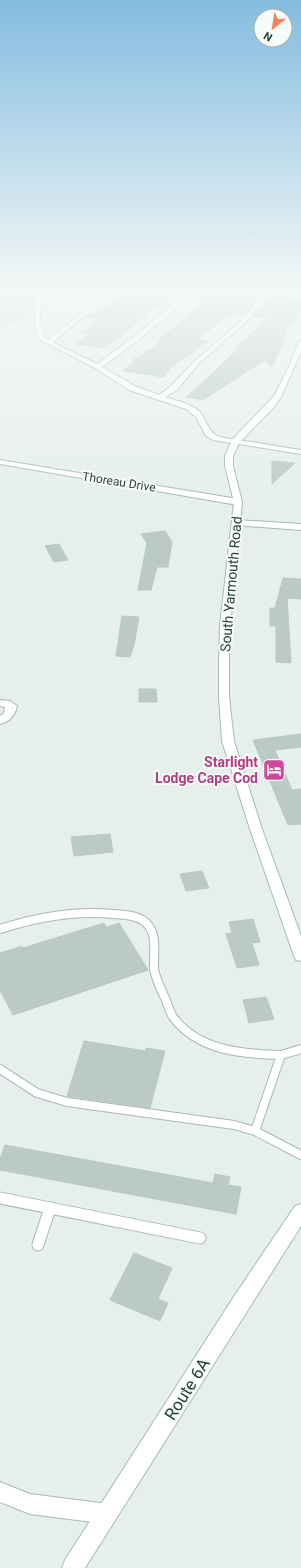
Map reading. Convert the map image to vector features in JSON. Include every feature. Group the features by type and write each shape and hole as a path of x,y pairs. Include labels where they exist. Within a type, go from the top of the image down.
{"street":[{"path":"87,362 142,392 160,397 197,412 209,434 213,437 235,442 301,452"},
{"path":"97,367 104,362"},
{"path":"160,397 178,385 197,362"},
{"name":"South Yarmouth Road","path":"294,362 270,406 235,442 229,456 229,466 238,502 224,626 224,697 228,741 256,829 301,956"},
{"name":"Thoreau Drive","path":"0,462 238,502"},
{"path":"0,472 10,464"},
{"path":"236,523 298,527 296,531 301,536"},
{"path":"0,703 6,703 11,706 11,711 8,716 0,722"},
{"name":"Route 6A","path":"73,1568 240,1304 301,1211"},
{"path":"0,1492 30,1504 108,1514"}],"lane":[{"path":"0,929 21,922 56,915 83,912 97,911 139,917 150,928 154,941 155,974 162,993 173,1017 190,1034 218,1048 246,1054 281,1055 301,1049"},
{"path":"255,1132 281,1055"},
{"path":"0,1069 37,1093 67,1102 234,1125 255,1132 301,1155"},
{"path":"0,1198 200,1238"},
{"path":"38,1245 50,1208"}],"building":[{"path":"134,362 178,362 171,367 164,377 123,371"},
{"path":"224,362 262,362 203,400 187,397"},
{"path":"267,362 274,362 271,367"},
{"path":"272,461 295,463 272,484"},
{"path":"165,531 172,542 168,567 157,567 151,590 138,590 147,543 141,534"},
{"path":"59,544 68,560 54,562 45,546"},
{"path":"283,578 301,579 301,599 287,598 291,663 276,662 276,626 270,626 270,608 275,608"},
{"path":"122,616 139,617 134,645 130,657 116,656"},
{"path":"139,689 156,689 157,702 139,702"},
{"name":"Starlight Lodge Cape Cod","path":"301,734 301,747 275,750 292,790 301,789 301,824 288,825 253,740"},
{"path":"110,834 113,852 74,856 71,837"},
{"path":"202,871 209,888 186,891 180,874"},
{"path":"253,919 260,942 252,943 259,965 237,968 226,934 232,933 229,922"},
{"path":"104,923 107,927 119,923 148,970 13,1015 0,990 0,953 22,946 23,948"},
{"path":"266,997 274,1019 249,1023 243,1000"},
{"path":"84,1041 146,1051 146,1048 165,1051 150,1108 67,1096"},
{"path":"5,1145 213,1183 215,1174 230,1177 228,1185 241,1187 236,1214 0,1170 0,1159"},
{"path":"134,1253 172,1268 158,1299 168,1303 160,1321 110,1300"}],"place":[{"name":"Starlight Lodge Cape Cod","path":"274,770"}]}
